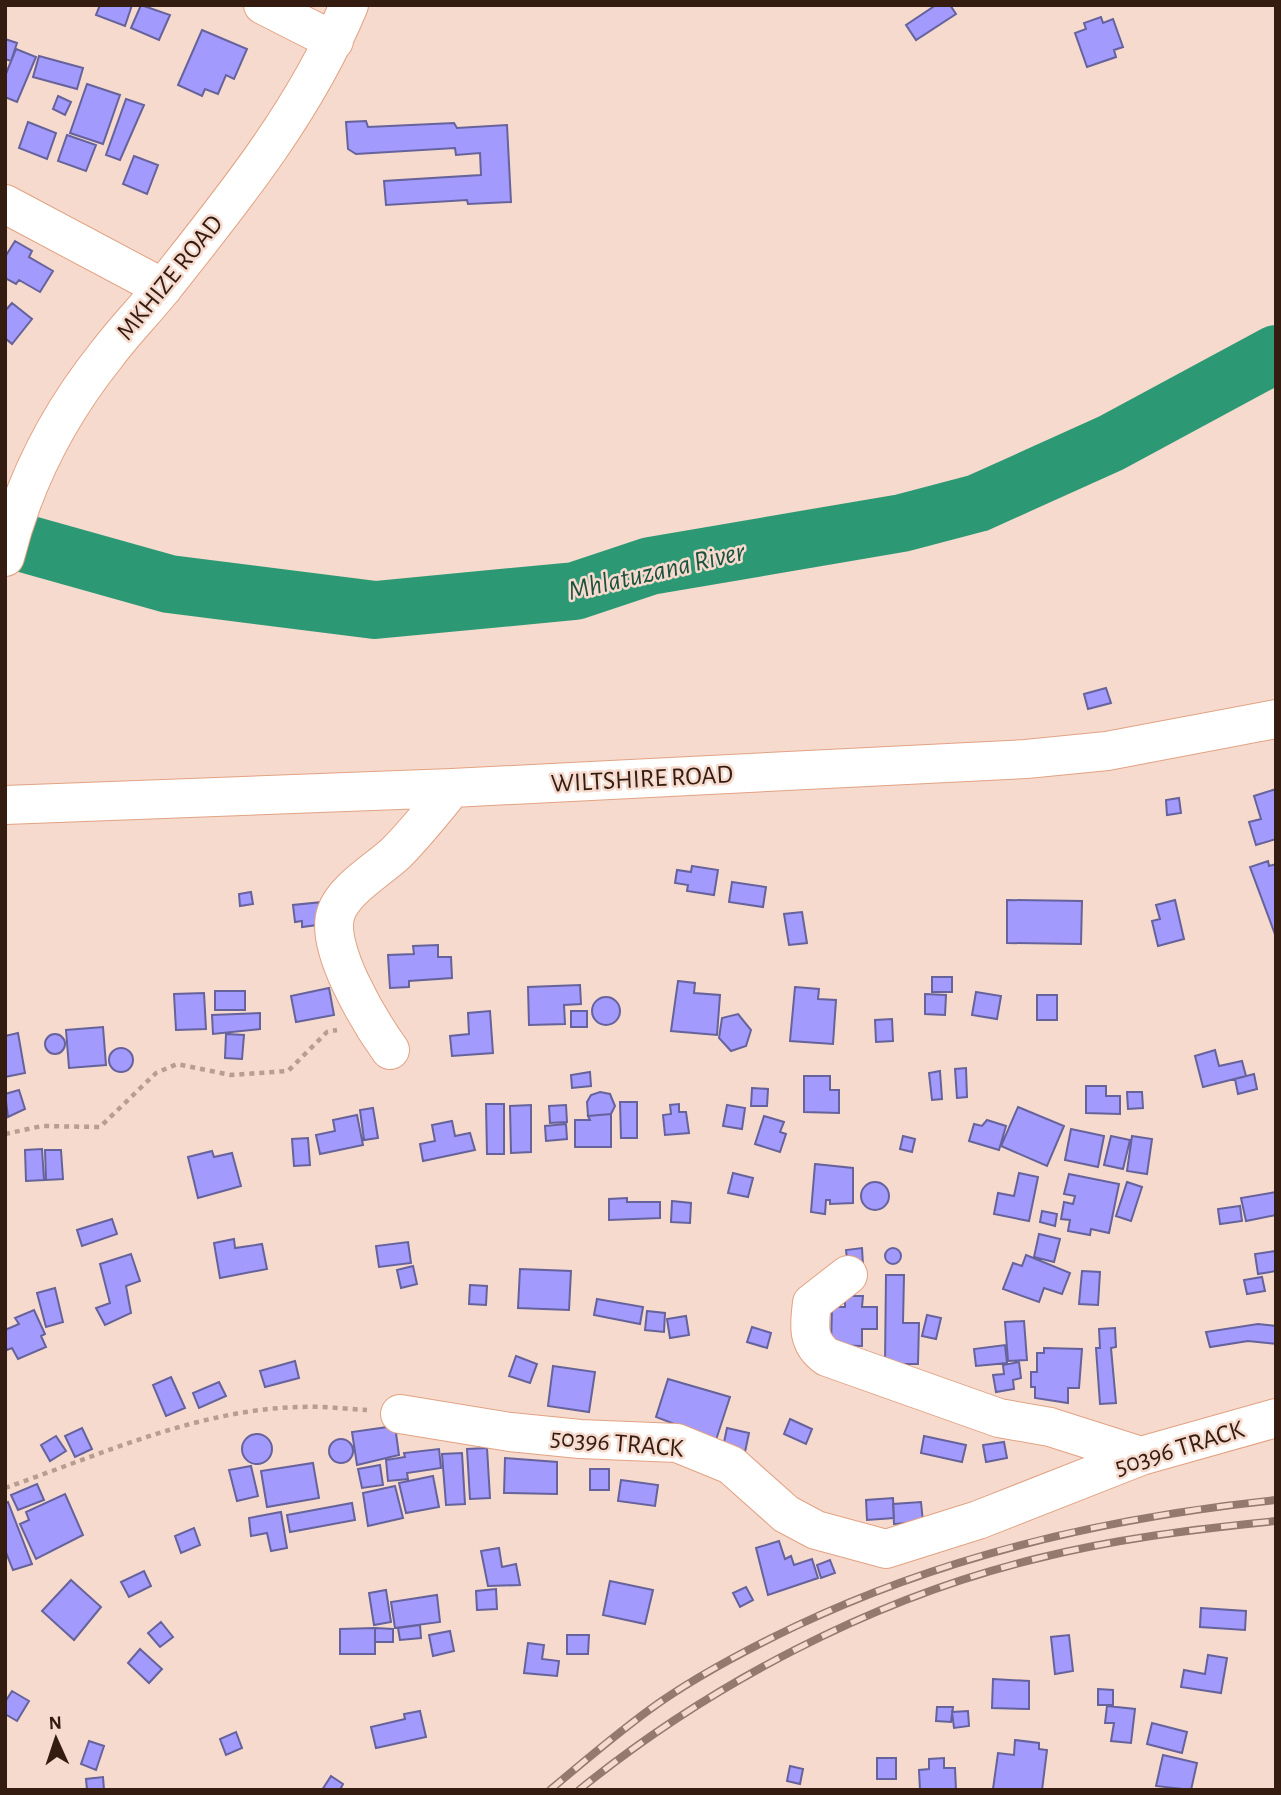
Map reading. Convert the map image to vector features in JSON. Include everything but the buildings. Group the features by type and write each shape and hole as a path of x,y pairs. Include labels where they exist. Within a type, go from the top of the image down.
{"street":[{"path":"263,5 334,41"},
{"name":"MKHIZE ROAD","path":"5,557 29,482 67,408 106,354 163,288 290,120 334,41 349,5"},
{"path":"5,204 163,288"},
{"name":"WILTSHIRE ROAD","path":"5,805 452,788 1026,759 1107,751 1276,719"},
{"path":"381,1036 341,958 333,929 336,912 350,894 397,852 452,788"},
{"path":"848,1275 811,1303 810,1336 814,1348 827,1357 877,1372 961,1406 999,1418 1050,1427 1141,1456"},
{"name":"50396 TRACK","path":"400,1414 510,1432 580,1439 677,1443 731,1465 786,1514 816,1530 886,1549 978,1520 1141,1456 1276,1418"}],"path":[{"path":"5,1134 42,1126 100,1127 156,1073 177,1064 231,1075 288,1071 327,1032 381,1036"},
{"path":"5,1488 178,1429 226,1417 303,1407 400,1414"}],"waterway":[{"name":"Mhlatuzana River","path":"5,538 169,584 375,610 575,591 650,566 902,523 978,503 1111,443 1276,354"}],"railway":[{"path":"550,1790 624,1729 684,1686 758,1645 853,1601 912,1578 1030,1542 1152,1517 1276,1500"},
{"path":"579,1790 630,1751 738,1681 795,1650 913,1597 974,1576 1065,1552 1155,1535 1276,1521"}]}
